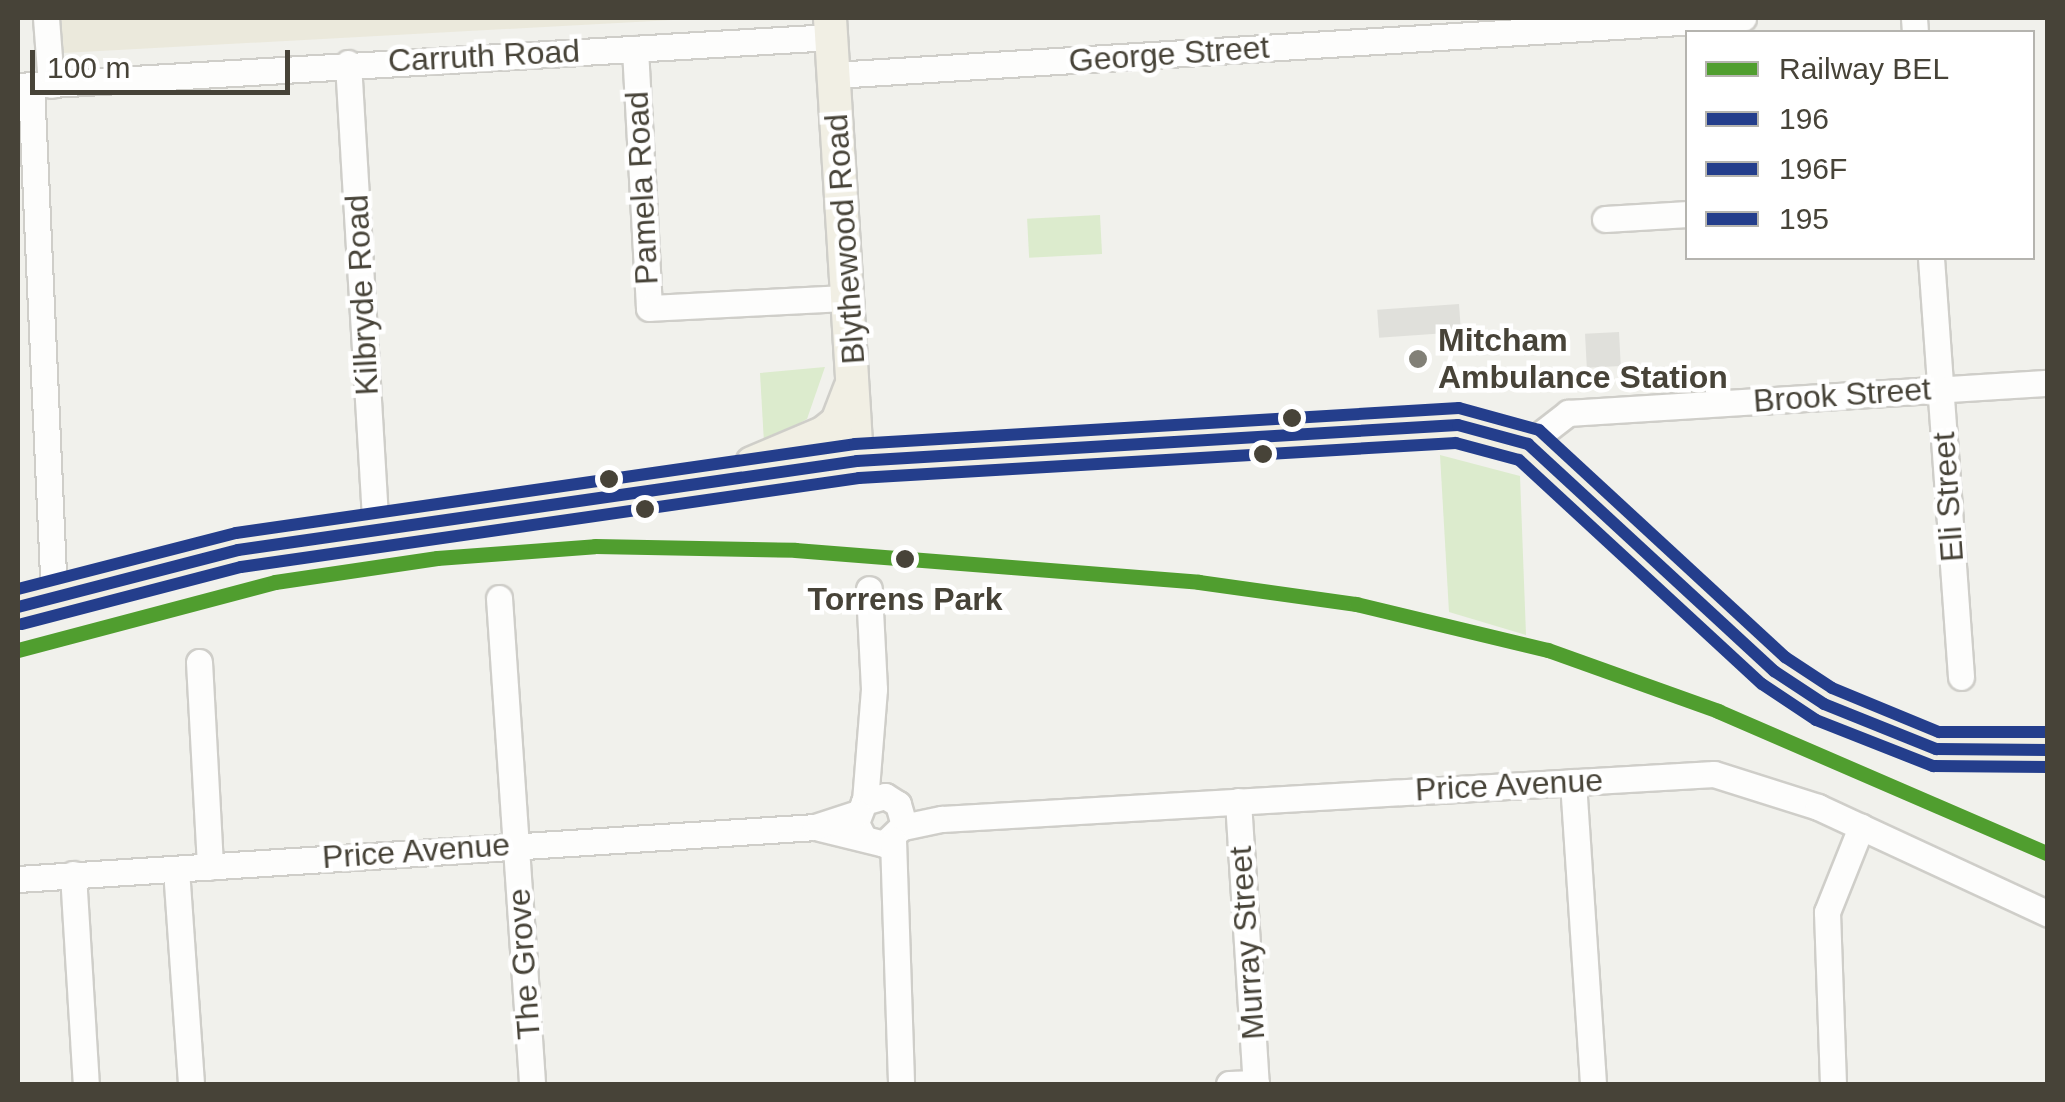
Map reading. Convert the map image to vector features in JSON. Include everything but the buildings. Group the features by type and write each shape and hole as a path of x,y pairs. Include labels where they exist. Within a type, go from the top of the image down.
{"main road":[{"name":"Blythewood Road","path":"831,27 857,461"},
{"path":"711,480 824,433 837,422 854,371"},
{"path":"18,607 238,550 857,461 1425,424 1528,444 1637,538 1774,671 1824,704 1936,749 2048,750"}],"street":[{"path":"46,18 33,86 54,596"},
{"name":"George Street","path":"834,75 1652,20 1743,18"},
{"name":"Carruth Road","path":"33,86 348,63 635,49 831,27"},
{"name":"Pamela Road","path":"635,49 649,308 846,298"},
{"name":"Kilbryde Road","path":"348,63 376,528"},
{"path":"1605,219 1685,214"},
{"name":"Eli Street","path":"1931,260 1961,677"},
{"name":"Brook Street","path":"1528,444 1568,413 2048,383"},
{"path":"870,589 872,763 890,875 901,1084"},
{"name":"The Grove","path":"499,598 532,1084"},
{"path":"199,662 210,867"},
{"name":"Price Avenue","path":"18,878 516,843 1691,774 1736,777 1861,827 2048,914"},
{"path":"1573,782 1592,1084"},
{"name":"Murray Street","path":"1238,801 1256,1084"},
{"path":"1833,1084 1827,912 1861,827"},
{"path":"176,868 191,1084"},
{"path":"73,874 86,1084"},
{"path":"1229,1084 1256,1084"}],"shaded area":[{"path":"61,18 709,18 63,53"},
{"path":"1459,304 1461,332 1379,338 1377,310"},
{"path":"1619,332 1621,366 1587,368 1585,334"}],"green space":[{"path":"1100,215 1102,254 1029,258 1027,219"},
{"path":"825,367 807,419 764,443 760,373"},
{"path":"1440,455 1520,476 1526,635 1449,612"}],"rail line":[{"name":"BEL","path":"18,650 275,582 437,558 595,546 795,550 1199,582 1356,604 1548,650 1718,711 2048,854"}],"transit line":[{"name":"195","path":"18,589 236,533 855,444 1459,408 1539,430 1785,657 1832,688 1939,732 2048,732"},
{"name":"196","path":"18,607 238,550 857,461 1458,425 1528,444 1774,671 1824,704 1936,749 2048,750"},
{"name":"196F","path":"22,624 241,567 859,478 1456,443 1519,460 1762,684 1816,720 1933,766 2048,767"}],"place":[{"name":"Mitcham Ambulance Station","path":"1418,359"},
{"name":"Torrens Park","path":"905,559"}]}
